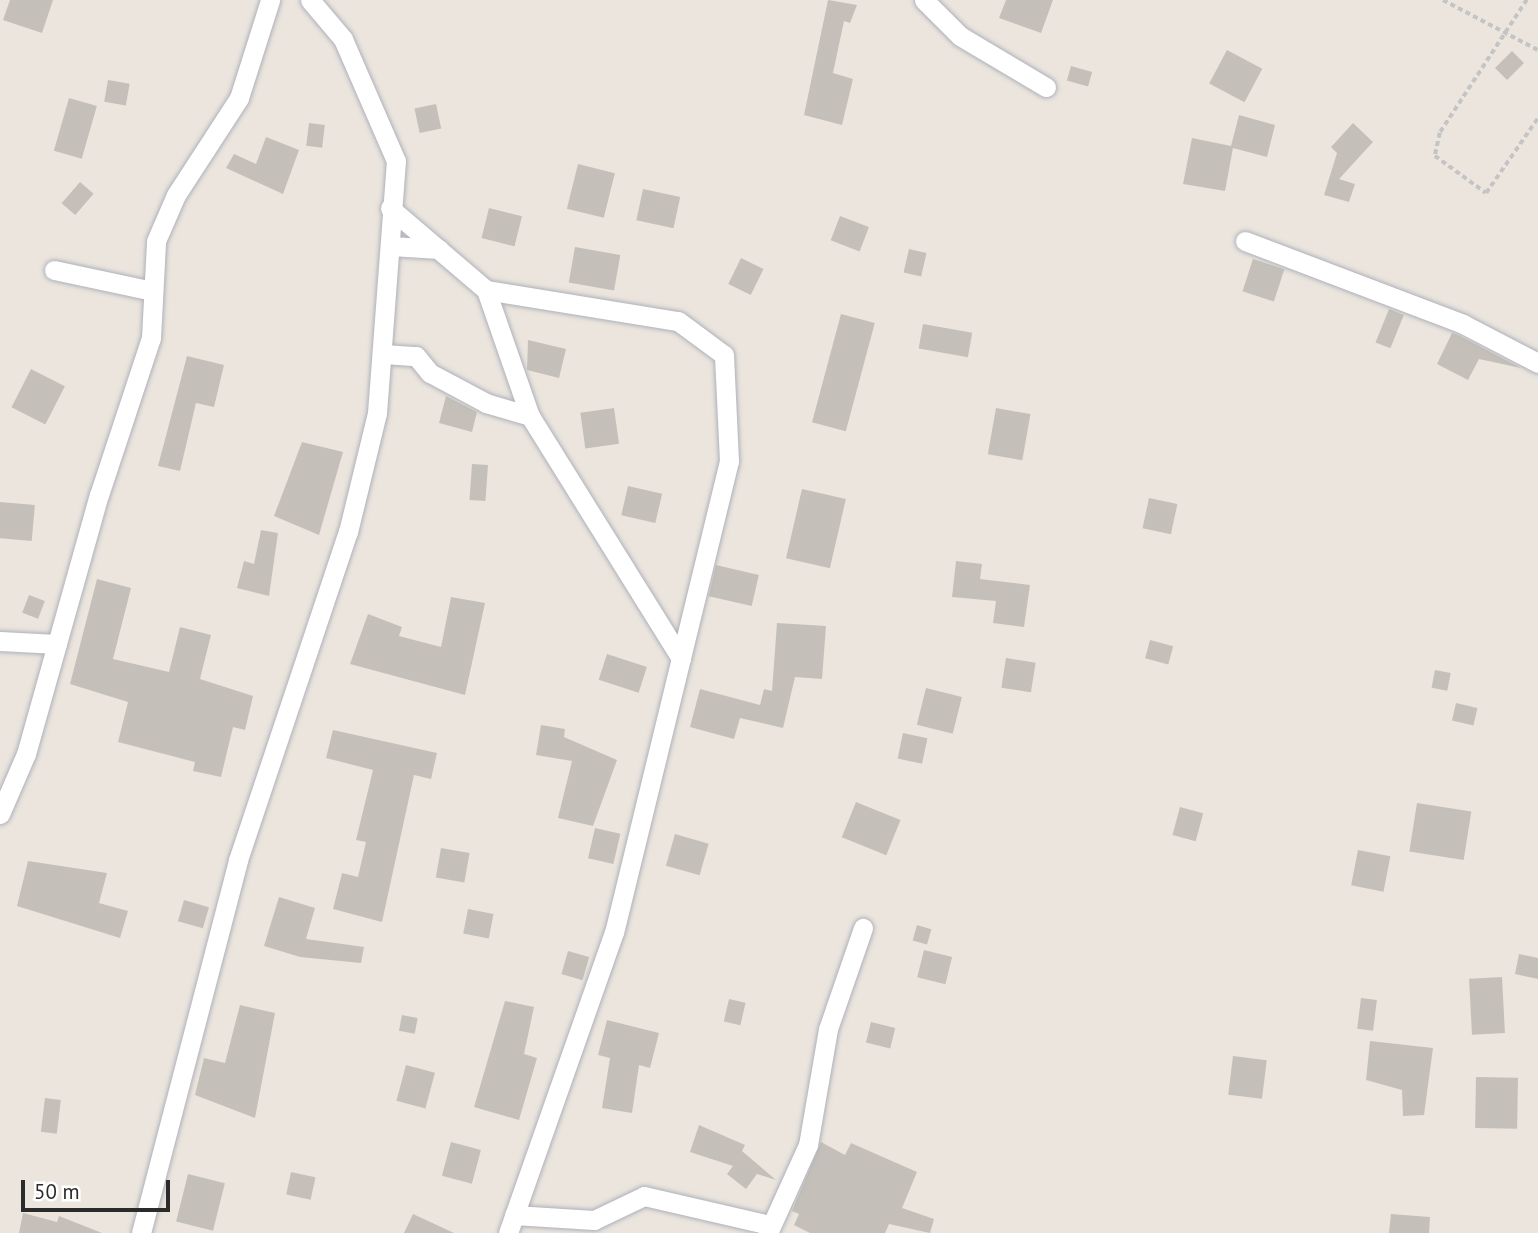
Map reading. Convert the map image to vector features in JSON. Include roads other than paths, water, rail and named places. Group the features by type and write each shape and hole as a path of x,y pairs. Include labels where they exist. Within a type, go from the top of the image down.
{"street":[{"path":"0,814 26,754 150,338 156,241 176,195 239,98 270,0"},
{"path":"141,1233 238,860 348,532 384,354 391,246 390,208 396,161 382,119 343,39 310,0"},
{"path":"925,0 960,36 1046,87"},
{"path":"390,208 486,290 530,416 681,659"},
{"path":"1245,241 1462,324 1538,363"},
{"path":"391,246 439,249"},
{"path":"54,270 153,291"},
{"path":"486,290 678,321 724,355 729,461 614,932 511,1224 594,1220 644,1196 769,1229 808,1145 828,1028 863,928"},
{"path":"384,354 416,356 430,373 486,403 530,416"},
{"path":"0,641 57,644"}]}
